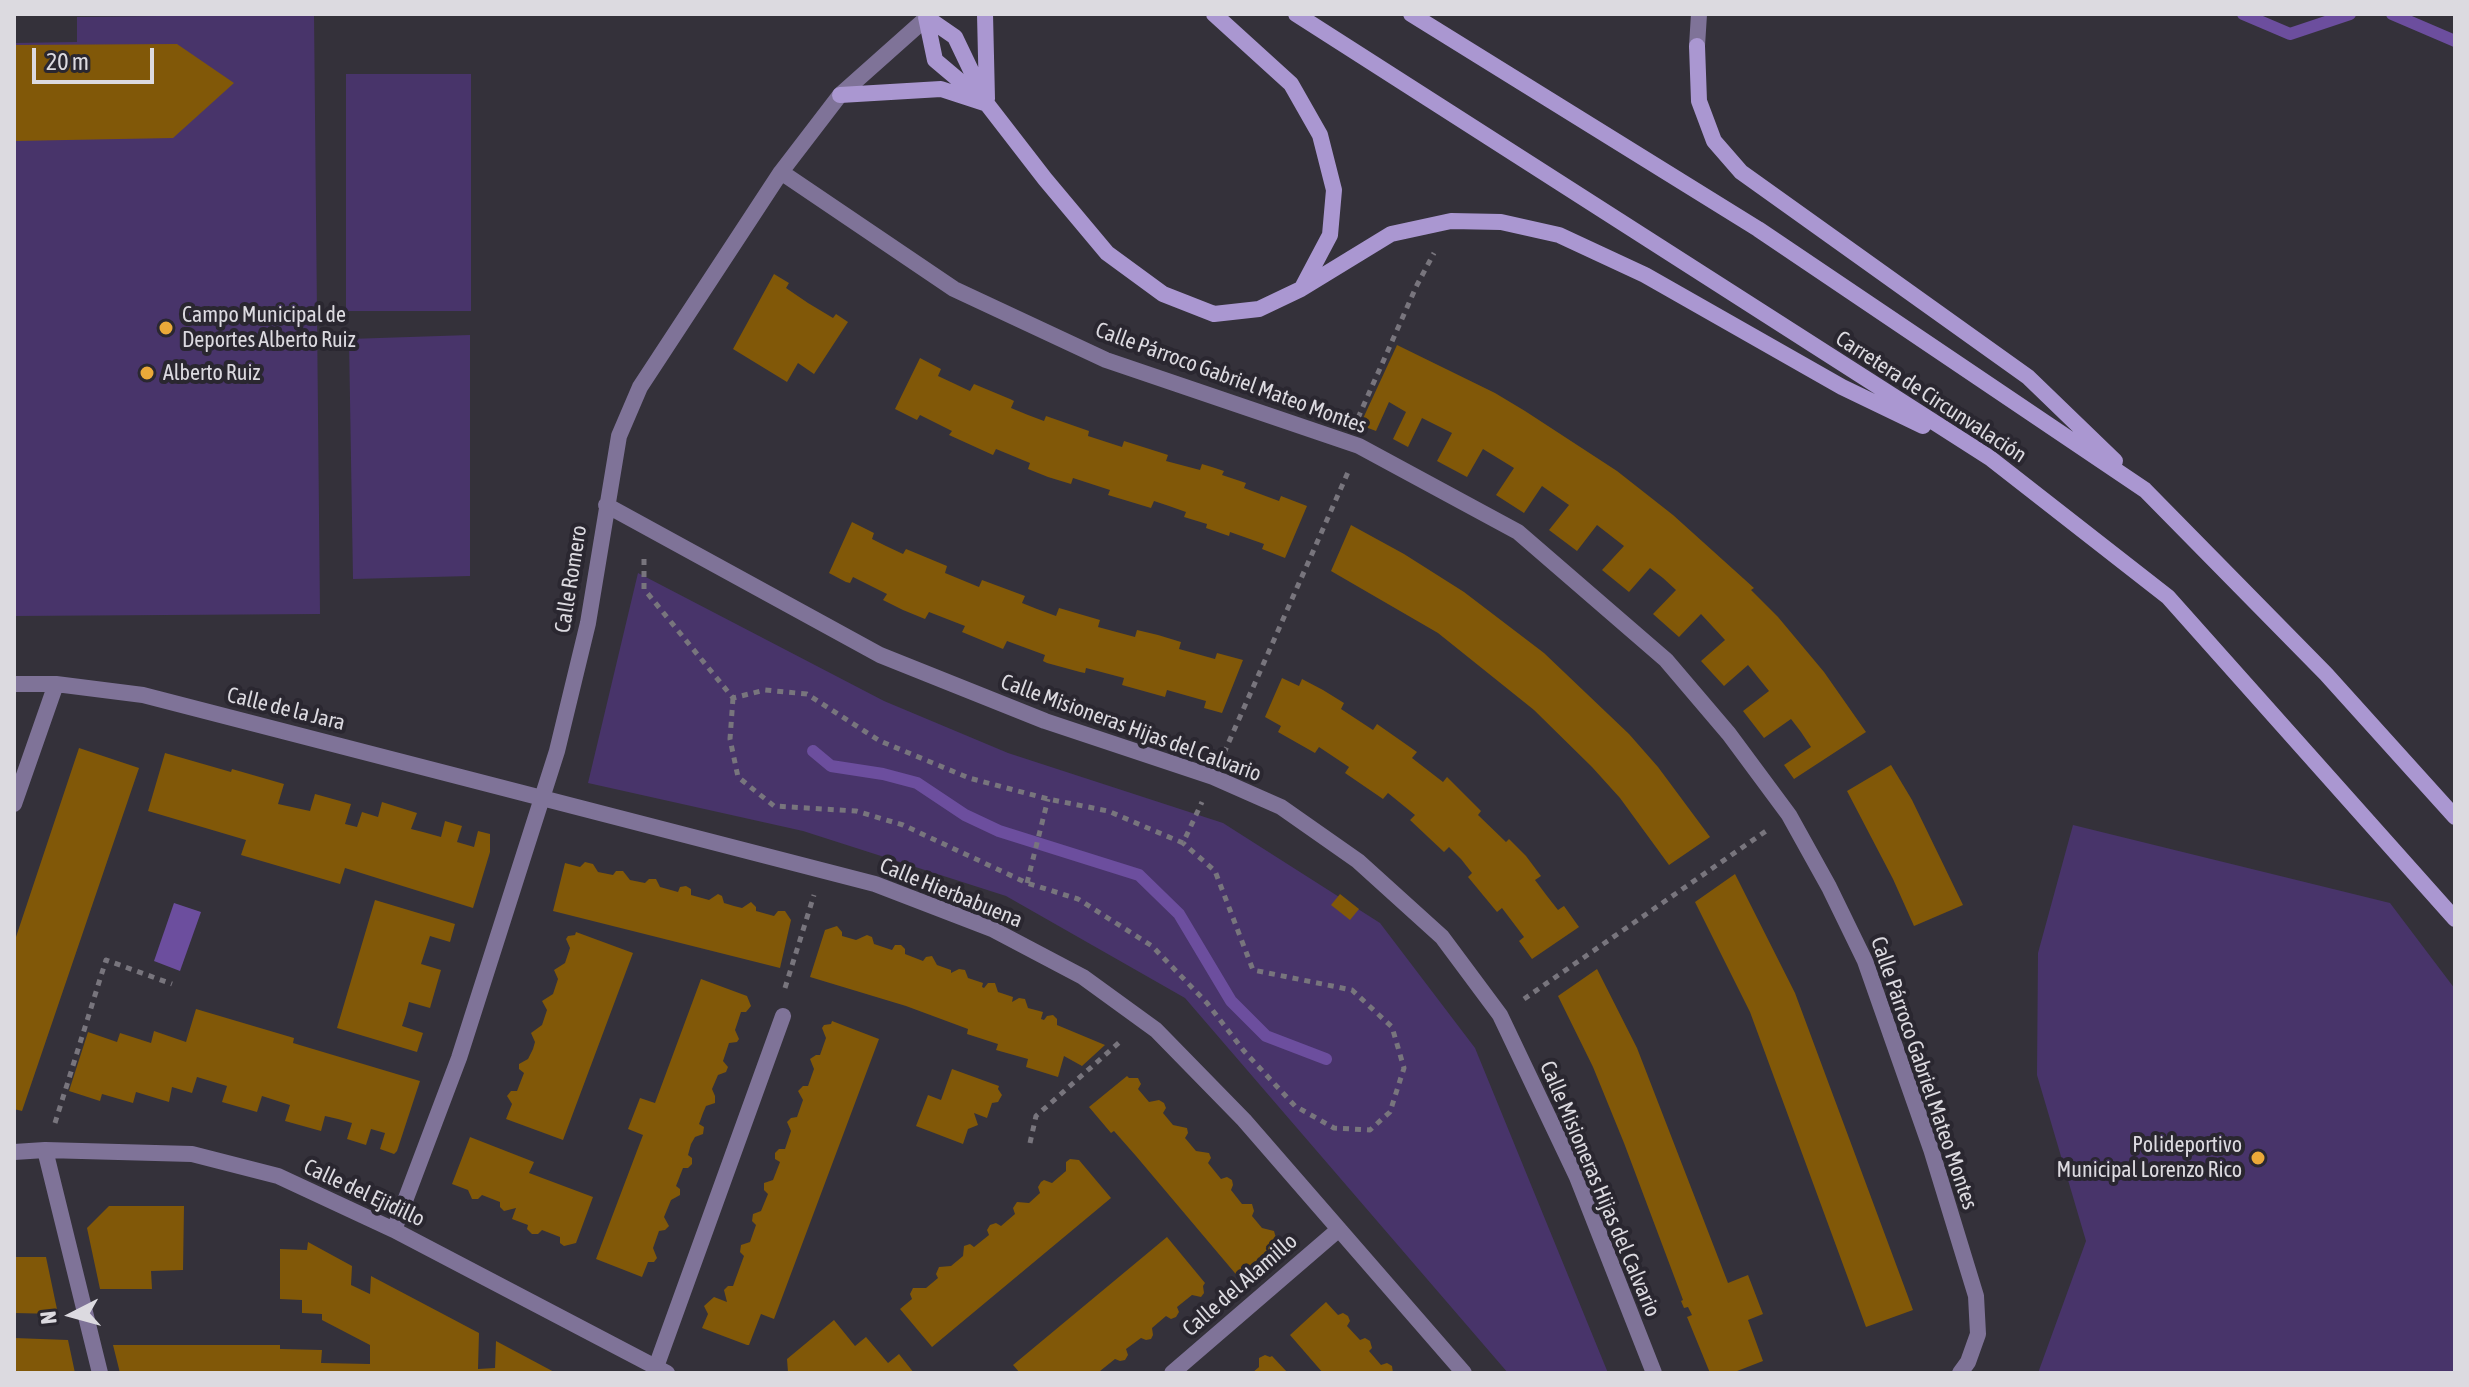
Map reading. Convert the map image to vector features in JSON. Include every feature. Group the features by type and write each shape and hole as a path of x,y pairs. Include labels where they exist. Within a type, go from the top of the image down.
{"main road":[{"path":"985,14 987,104"},
{"path":"1214,14 1291,84 1320,135 1334,190 1330,235 1301,289"},
{"name":"Carretera de Circunvalación","path":"1296,14 1990,458 2168,597 2455,919"},
{"name":"Carretera de Circunvalación","path":"1411,14 1758,229 2145,490 2326,674 2455,817"},
{"path":"929,16 955,37 987,104"},
{"path":"929,16 935,60 987,104 1107,253 1163,294 1214,314 1259,309 1301,289 1391,234 1451,221 1501,222 1559,235 1645,275 1842,387 1990,458"},
{"path":"1697,46 1699,101 1714,141 1741,172 2028,377 2145,490"},
{"path":"840,95 941,89 987,104"}],"street":[{"path":"1697,46 1699,14"},
{"name":"Calle Romero","path":"394,1230 459,1058 557,751 588,623 619,436 640,387 781,172 840,95 929,16"},
{"name":"Calle Párroco Gabriel Mateo Montes","path":"781,172 954,289 1106,360 1359,446 1518,532 1666,660 1729,734 1789,815 1865,961 1936,1163 1976,1296 1978,1334 1968,1362 1960,1373"},
{"name":"Calle Misioneras Hijas del Calvario","path":"606,505 880,655 1045,721 1213,777 1281,807 1358,861 1442,937 1500,1015 1577,1177 1654,1373"},
{"name":"Calle de la Jara","path":"14,684 56,684 143,695 543,798"},
{"path":"14,804 56,684"},
{"name":"Calle Hierbabuena","path":"543,798 875,884 992,929 1083,977 1156,1030 1244,1120 1464,1373"},
{"path":"661,1370 783,1016"},
{"path":"45,1150 100,1373"},
{"name":"Calle del Ejidillo","path":"14,1152 192,1154 278,1176 394,1230 661,1370"},
{"name":"Calle del Alamillo","path":"1172,1373 1338,1230"}],"path":[{"path":"1183,843 1359,446 1357,419 1417,285"},
{"path":"645,526 644,589 733,698 730,739 738,777 774,806 856,811 903,825 1027,883 1078,899 1152,946 1207,1003 1244,1051 1295,1106 1334,1128 1370,1130 1390,1112 1404,1068 1392,1027 1352,990 1253,970 1215,871 1183,843 1108,811 969,778 880,741 807,694 765,690 733,698"},
{"path":"1027,883 1048,799"},
{"path":"1500,1015 1789,815"},
{"path":"783,1016 778,1008 822,871"},
{"path":"58,1116 106,960 172,984"},
{"path":"1030,1143 1036,1116 1143,1020"}],"shaded area":[{"name":"Alberto Ruiz","path":"314,14 320,614 14,616 14,43 77,42 77,17"},
{"path":"346,74 471,74 471,311 346,311"},
{"path":"470,335 470,576 353,579 349,339"},
{"path":"638,573 884,701 1008,753 1223,823 1380,923 1475,1048 1608,1373 1508,1373 1185,998 1006,896 803,831 588,783"},
{"name":"Polideportivo Municipal Lorenzo Rico","path":"2073,825 2390,903 2455,989 2455,1373 2038,1373 2086,1241 2037,1075 2038,953"},
{"path":"174,903 201,912 180,971 154,961"}],"building":[{"path":"177,44 234,83 173,138 14,141 14,45"},
{"path":"774,274 789,283 786,288 808,303 833,318 836,314 848,322 814,374 798,363 787,382 733,349"},
{"path":"1397,345 1525,411 1617,471 1673,515 1754,588 1751,590 1824,672 1866,732 1794,779 1784,765 1811,747 1801,732 1791,719 1764,738 1743,711 1769,691 1748,665 1724,686 1701,661 1725,640 1701,614 1679,637 1653,614 1676,590 1663,578 1650,568 1629,592 1602,570 1624,546 1597,525 1577,551 1549,530 1569,505 1542,486 1524,513 1496,495 1514,468 1483,449 1467,477 1437,461 1452,433 1422,418 1408,447 1393,439 1406,412 1389,402 1376,431 1360,425"},
{"path":"920,358 941,369 938,376 970,391 974,384 1010,399 1014,401 1011,408 1028,415 1044,421 1046,416 1089,431 1088,436 1122,447 1124,441 1168,455 1166,461 1200,470 1202,464 1215,468 1224,471 1222,475 1246,483 1244,488 1279,501 1281,496 1307,506 1285,558 1262,549 1264,544 1230,532 1229,536 1206,528 1207,524 1184,517 1186,512 1169,506 1154,501 1151,508 1108,495 1110,490 1073,478 1071,484 1048,477 1028,469 1030,463 996,449 993,455 949,435 952,431 920,415 917,420 895,409"},
{"path":"852,522 874,533 872,539 903,554 906,549 947,566 945,573 979,587 982,580 1025,596 1022,603 1056,616 1059,608 1100,620 1098,627 1135,637 1137,630 1181,642 1179,649 1215,659 1217,653 1243,660 1222,713 1204,708 1206,701 1167,690 1165,697 1122,685 1124,678 1086,668 1085,673 1047,663 1043,661 1045,655 1007,641 1003,649 962,632 965,626 929,612 925,619 903,610 883,600 887,594 853,577 850,583 846,582 829,573"},
{"path":"1351,525 1464,592 1544,653 1629,734 1710,837 1669,865 1620,798 1534,710 1438,633 1331,571"},
{"path":"1282,678 1299,686 1302,679 1323,690 1344,703 1341,709 1373,730 1377,724 1417,752 1412,758 1443,782 1447,777 1481,811 1478,815 1526,856 1541,876 1535,880 1558,910 1564,906 1579,927 1532,959 1519,941 1524,937 1502,908 1497,912 1468,877 1472,873 1449,847 1444,852 1410,820 1415,815 1388,793 1383,799 1345,773 1349,767 1319,747 1315,753 1278,732 1281,726 1265,717"},
{"path":"79,748 139,768 22,1111 14,1109 14,943"},
{"path":"165,753 284,784 278,804 310,811 315,794 351,804 345,824 357,827 362,812 378,817 382,802 417,813 411,829 441,837 445,821 462,826 457,842 474,847 478,831 490,834 490,852 473,908 345,868 340,884 241,855 246,840 148,811"},
{"path":"1891,765 1912,800 1963,905 1914,926 1847,791"},
{"path":"585,862 593,864 598,872 613,875 616,871 623,871 630,880 645,883 656,879 660,887 678,892 680,887 686,886 691,889 691,895 709,900 718,894 724,903 742,908 751,902 756,911 774,916 778,911 785,911 791,920 780,968 553,911 565,863 580,867"},
{"path":"1735,874 1795,993 1913,1310 1866,1327 1750,1012 1695,902"},
{"path":"1340,894 1359,909 1350,920 1331,905"},
{"path":"375,900 455,924 450,942 430,936 421,964 441,970 430,1008 409,1002 402,1026 423,1033 417,1052 337,1028"},
{"path":"837,926 842,936 856,940 867,935 872,937 874,944 892,950 895,945 901,945 905,954 923,961 932,956 937,965 951,970 951,973 965,970 968,978 983,983 984,988 988,983 995,983 998,992 1013,997 1012,1002 1025,999 1028,1008 1043,1012 1041,1019 1053,1015 1057,1025 1105,1045 1082,1066 1064,1056 1058,1077 1026,1067 1028,1059 996,1050 998,1044 967,1034 968,1029 906,1006 810,977 825,930"},
{"path":"576,932 633,953 563,1140 506,1119 512,1104 507,1096 511,1091 517,1091 524,1073 519,1069 519,1064 528,1059 535,1042 531,1033 542,1025 547,1010 542,1001 553,994 558,979 554,970 565,963 570,948 566,939"},
{"path":"1597,969 1637,1048 1728,1283 1748,1275 1763,1314 1748,1320 1763,1361 1732,1373 1710,1373 1687,1317 1692,1315 1681,1301 1624,1143 1593,1067 1558,996"},
{"path":"701,979 747,996 751,1006 746,1012 741,1012 735,1030 739,1039 729,1043 723,1061 728,1067 726,1072 718,1075 712,1089 715,1103 706,1106 703,1113 699,1124 704,1127 703,1134 695,1137 688,1155 692,1158 692,1164 683,1168 676,1186 680,1189 680,1195 671,1200 664,1217 669,1226 659,1231 653,1248 657,1258 654,1262 648,1262 642,1277 596,1259 643,1135 628,1129 640,1098 655,1103"},
{"path":"196,1009 294,1038 293,1043 420,1081 397,1151 394,1154 380,1149 385,1133 371,1129 366,1145 347,1139 352,1123 338,1119 325,1116 321,1131 285,1121 290,1105 262,1096 257,1112 222,1102 227,1086 197,1077 192,1093 172,1087 169,1102 136,1092 133,1103 102,1094 100,1101 69,1091 88,1032 117,1042 120,1033 151,1043 154,1031 186,1042"},
{"path":"832,1021 879,1039 774,1319 761,1314 747,1345 702,1328 708,1314 704,1306 714,1297 727,1302 724,1290 733,1286 744,1256 740,1252 741,1245 750,1242 756,1225 752,1221 753,1214 761,1211 768,1194 764,1183 773,1180 780,1162 775,1159 775,1153 785,1149 791,1131 787,1122 797,1117 803,1100 798,1091 808,1086 814,1069 810,1059 820,1055 826,1038 822,1028"},
{"path":"952,1069 999,1086 1002,1095 998,1102 992,1103 987,1118 974,1113 978,1125 968,1129 963,1144 916,1126 928,1095 941,1100"},
{"path":"1127,1076 1138,1078 1141,1084 1138,1089 1149,1102 1159,1100 1164,1103 1166,1108 1163,1113 1173,1125 1187,1128 1185,1138 1196,1151 1209,1153 1211,1158 1208,1163 1221,1179 1227,1177 1232,1180 1231,1190 1242,1204 1252,1204 1252,1216 1262,1228 1274,1231 1276,1238 1273,1241 1283,1253 1245,1285 1136,1156 1089,1107"},
{"path":"470,1137 534,1162 529,1173 593,1197 576,1243 564,1246 560,1243 560,1237 542,1230 532,1234 527,1229 528,1225 512,1219 516,1208 504,1211 500,1202 482,1195 472,1199 468,1190 452,1184"},
{"path":"1079,1160 1111,1198 932,1347 900,1309 912,1299 910,1294 913,1288 926,1288 938,1278 939,1267 951,1266 963,1256 964,1246 970,1244 974,1247 989,1235 987,1230 990,1225 996,1223 1001,1226 1015,1214 1013,1208 1017,1202 1029,1203 1040,1193 1038,1187 1041,1182 1052,1183 1066,1171 1066,1162"},
{"path":"109,1206 184,1206 183,1270 151,1271 152,1289 100,1289 87,1228"},
{"path":"1167,1237 1205,1283 1201,1297 1192,1295 1177,1307 1179,1312 1176,1317 1171,1319 1166,1316 1152,1328 1151,1339 1141,1338 1126,1349 1128,1355 1125,1360 1115,1359 1100,1371 1102,1373 1020,1373 1013,1365"},
{"path":"308,1242 352,1266 351,1285 370,1294 371,1276 479,1333 478,1369 495,1368 496,1341 556,1373 120,1373 113,1345 280,1345 280,1349 322,1350 321,1363 370,1364 370,1345 322,1320 322,1314 302,1313 302,1300 280,1299 280,1249 307,1250"},
{"path":"14,1257 46,1257 58,1314 14,1313"},
{"path":"1326,1302 1338,1315 1343,1313 1348,1316 1350,1321 1347,1326 1360,1340 1365,1338 1370,1341 1372,1348 1369,1351 1381,1365 1387,1363 1392,1366 1393,1373 1323,1373 1290,1335"},
{"path":"834,1320 855,1346 866,1337 888,1363 899,1354 914,1373 788,1372 787,1359"},
{"path":"14,1338 68,1340 75,1373 14,1373"},
{"path":"1272,1356 1288,1373 1252,1373 1259,1367 1259,1358"}],"waterway":[{"path":"2243,14 2290,34 2350,14"},
{"path":"2392,14 2455,41"},
{"path":"813,751 831,766 917,783 965,815 999,831 1139,875 1179,914 1231,1001 1266,1036 1326,1059"}],"place":[{"name":"Campo Municipal de Deportes Alberto Ruiz","path":"166,328"},
{"name":"Alberto Ruiz","path":"147,373"},
{"name":"Polideportivo Municipal Lorenzo Rico","path":"2258,1158"}]}
